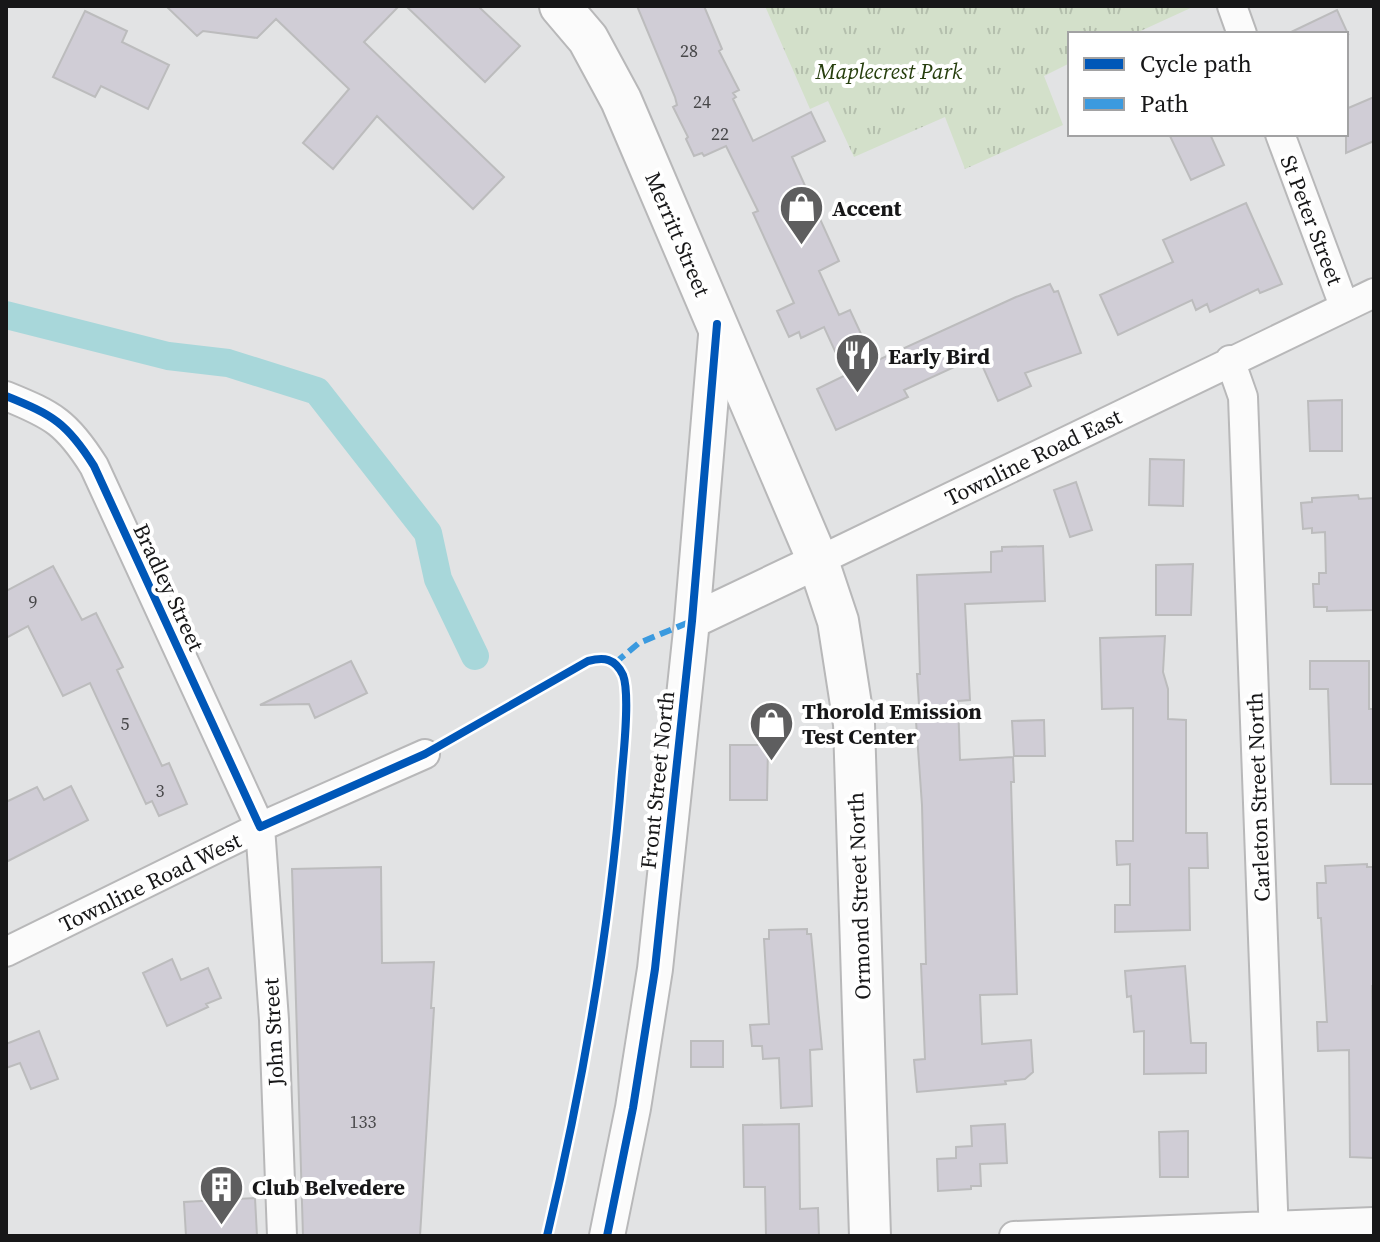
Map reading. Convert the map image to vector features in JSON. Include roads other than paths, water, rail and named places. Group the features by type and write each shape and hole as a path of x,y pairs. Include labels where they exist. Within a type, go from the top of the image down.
{"main road":[{"name":"Merritt Street","path":"560,6 588,39 610,76 818,561"},
{"name":"Ormond Street North","path":"818,561 838,621 854,724 870,1236"}],"street":[{"path":"1232,6 1241,32"},
{"name":"St Peter Street","path":"1281,136 1344,306"},
{"name":"Townline Road East","path":"692,621 1374,293"},
{"name":"Front Street North","path":"607,1236 633,1108 655,969 692,621 717,324"},
{"name":"Carleton Street North","path":"1230,360 1243,397 1274,1232"},
{"name":"Bradley Street","path":"6,396 42,410 74,435 94,466 260,827"},
{"name":"Townline Road West","path":"6,952 260,827 425,754"},
{"name":"John Street","path":"260,827 274,1020 282,1236"},
{"path":"1014,1236 1274,1232 1374,1222"}],"waterway":[{"path":"6,315 168,356 228,363 317,391 428,533 438,579 475,656"}],"place":[{"name":"Accent","path":"801,247"},
{"name":"Early Bird","path":"857,395"},
{"name":"Thorold Emission Test Center","path":"771,763"},
{"name":"Club Belvedere","path":"221,1226"}],"park label":[{"name":"Maplecrest Park","path":"889,71"}]}
